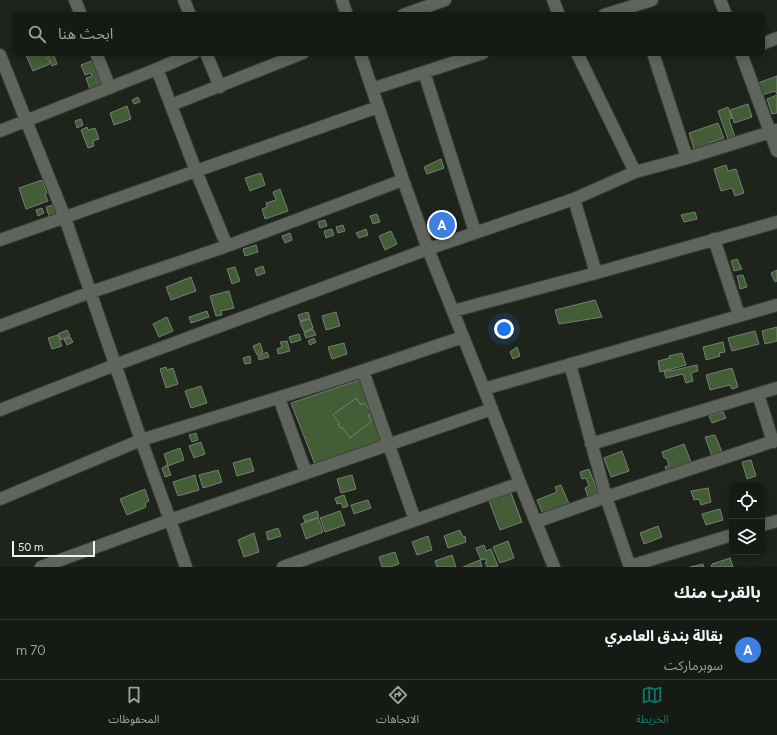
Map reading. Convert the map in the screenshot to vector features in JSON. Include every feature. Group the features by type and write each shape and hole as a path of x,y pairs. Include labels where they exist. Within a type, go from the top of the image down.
{"street":[{"path":"75,0 80,12"},
{"path":"184,0 189,12"},
{"path":"342,0 346,12"},
{"path":"411,12 445,0"},
{"path":"553,0 558,12"},
{"path":"615,12 638,6 652,0"},
{"path":"720,0 725,12"},
{"path":"765,43 777,38"},
{"path":"0,55 65,218 186,567"},
{"path":"97,56 110,88"},
{"path":"0,131 187,56"},
{"path":"207,56 220,87"},
{"path":"171,105 296,56"},
{"path":"361,56 428,249 536,522 551,566"},
{"path":"372,89 475,56"},
{"path":"578,56 635,172"},
{"path":"654,56 687,158"},
{"path":"743,56 774,131 777,151"},
{"path":"157,69 196,171 227,246"},
{"path":"424,72 475,232"},
{"path":"0,240 378,108"},
{"path":"0,410 115,365 428,249 574,199 635,172 687,158 774,131"},
{"path":"0,326 91,292 227,246 403,180"},
{"path":"574,199 596,273"},
{"path":"453,311 596,273 777,222"},
{"path":"714,239 739,315"},
{"path":"484,389 777,305"},
{"path":"0,499 141,440 279,398 463,337"},
{"path":"570,364 606,497 630,567 729,536"},
{"path":"363,371 416,520"},
{"path":"591,444 777,388"},
{"path":"536,522 606,497 775,441 758,394"},
{"path":"279,398 306,473"},
{"path":"41,567 170,520 492,409"},
{"path":"283,567 520,483"},
{"path":"765,524 777,521"}],"building":[{"path":"26,56 46,56 50,64 33,71"},
{"path":"48,56 54,56 57,64 52,66"},
{"path":"97,59 107,87 91,92 86,78 92,76 91,73 85,75 81,65"},
{"path":"777,76 777,94 775,91 762,95 758,83"},
{"path":"777,95 777,113 772,114 767,99"},
{"path":"138,97 140,102 134,104 132,100"},
{"path":"748,104 752,117 734,123 730,110"},
{"path":"127,106 131,119 114,125 110,113"},
{"path":"728,107 732,118 729,119 736,140 729,142 718,111"},
{"path":"81,119 83,125 77,128 75,121"},
{"path":"718,123 724,138 709,143 711,150 696,155 689,133"},
{"path":"87,127 88,130 95,128 99,139 93,141 94,146 88,148 81,130"},
{"path":"441,159 444,168 427,174 424,167"},
{"path":"726,165 728,171 736,169 744,193 735,196 732,188 721,191 714,169"},
{"path":"261,173 265,185 250,191 245,178"},
{"path":"42,180 47,193 45,194 48,201 26,209 19,188"},
{"path":"280,189 288,211 265,219 262,209 267,207 266,203 276,200 273,192"},
{"path":"53,205 56,213 49,216 46,207"},
{"path":"42,208 44,213 38,216 36,210"},
{"path":"695,212 697,219 684,222 681,215"},
{"path":"377,214 380,222 373,224 370,216"},
{"path":"325,220 327,226 320,228 318,222"},
{"path":"343,225 345,231 338,233 336,227"},
{"path":"332,229 334,235 326,238 324,231"},
{"path":"366,229 368,235 359,238 356,233"},
{"path":"391,231 397,244 385,250 379,236"},
{"path":"290,233 292,240 285,243 282,236"},
{"path":"256,245 258,252 245,256 243,249"},
{"path":"737,259 742,269 734,271 731,261"},
{"path":"263,266 265,273 257,276 255,269"},
{"path":"235,267 240,281 232,284 227,269"},
{"path":"777,270 777,281 775,282 771,273"},
{"path":"743,275 747,287 740,289 737,276"},
{"path":"191,277 196,291 171,300 166,287"},
{"path":"229,291 234,308 221,311 222,315 216,316 210,296"},
{"path":"595,300 602,317 559,324 555,310"},
{"path":"207,311 209,317 191,323 189,317"},
{"path":"308,312 310,318 300,321 298,315"},
{"path":"336,312 340,326 326,330 322,316"},
{"path":"167,317 173,331 159,337 153,324"},
{"path":"310,319 313,328 304,332 300,322"},
{"path":"777,327 777,341 765,344 762,331"},
{"path":"313,329 316,335 306,338 304,333"},
{"path":"67,330 70,336 61,340 58,334"},
{"path":"755,331 759,344 732,351 728,338"},
{"path":"299,334 301,340 291,343 289,337"},
{"path":"58,335 62,346 52,349 48,338"},
{"path":"70,337 73,342 67,345 64,340"},
{"path":"314,338 316,342 310,345 308,341"},
{"path":"287,341 290,351 278,354 277,349 282,347 280,342"},
{"path":"723,342 725,352 719,353 720,356 706,360 703,347"},
{"path":"260,343 263,352 257,355 253,346"},
{"path":"344,343 347,354 332,359 328,347"},
{"path":"517,347 520,356 513,359 510,352"},
{"path":"267,352 269,357 259,360 258,356"},
{"path":"682,353 686,365 660,372 658,361 670,358 669,356"},
{"path":"250,356 251,363 245,364 243,358"},
{"path":"697,365 698,371 691,373 693,381 686,383 683,374 666,378 664,371"},
{"path":"166,367 167,370 173,368 178,384 166,388 160,369"},
{"path":"732,368 738,387 732,389 730,385 710,390 706,375"},
{"path":"362,379 386,442 316,467 291,403"},
{"path":"201,386 207,403 191,408 185,391"},
{"path":"356,398 361,405 364,403 372,413 368,416 372,421 350,438 342,427 340,428 338,425 340,424 333,415"},
{"path":"723,412 726,418 712,423 709,416"},
{"path":"196,433 198,440 192,442 189,435"},
{"path":"715,435 722,452 712,456 705,437"},
{"path":"201,442 205,454 194,458 189,446"},
{"path":"684,444 691,462 667,471 665,467 669,465 662,452"},
{"path":"180,448 184,460 168,466 164,454"},
{"path":"622,451 629,471 611,477 604,458"},
{"path":"250,458 254,471 237,476 233,463"},
{"path":"751,460 756,476 747,479 742,462"},
{"path":"167,465 171,475 165,477 162,468"},
{"path":"589,469 598,493 588,497 585,488 589,486 586,478 582,479 580,472"},
{"path":"218,470 222,482 203,488 199,475"},
{"path":"195,475 199,490 178,496 173,482"},
{"path":"352,475 356,489 341,493 337,479"},
{"path":"561,485 569,504 543,514 537,500 557,492 555,487"},
{"path":"708,488 711,502 701,505 699,499 694,500 691,491"},
{"path":"145,489 149,501 145,503 146,507 127,515 120,499"},
{"path":"511,493 522,522 500,530 489,501"},
{"path":"344,495 348,506 343,508 341,503 337,504 335,498"},
{"path":"368,500 371,508 354,514 351,505"},
{"path":"720,509 723,520 706,525 702,514"},
{"path":"317,511 319,517 305,522 303,516"},
{"path":"340,511 345,525 325,532 320,518"},
{"path":"318,518 323,532 306,539 301,524"},
{"path":"658,526 662,537 644,544 640,533"},
{"path":"278,528 281,536 268,540 266,532"},
{"path":"460,530 463,537 465,536 466,542 448,548 444,536"},
{"path":"254,533 259,552 244,557 238,540"},
{"path":"428,536 432,550 417,555 412,542"},
{"path":"508,541 514,558 500,563 493,547"},
{"path":"484,545 486,551 491,549 498,566 487,567 485,563 487,562 485,559 481,560 476,548"},
{"path":"395,552 399,564 390,567 382,567 379,557"},
{"path":"452,555 456,567 437,567 435,561"},
{"path":"730,558 733,567 711,567 712,564"},
{"path":"480,560 482,567 463,567"},
{"path":"703,564 704,567 690,567"}],"place":[{"name":"بقالة بندق العامري","path":"442,225"}]}
